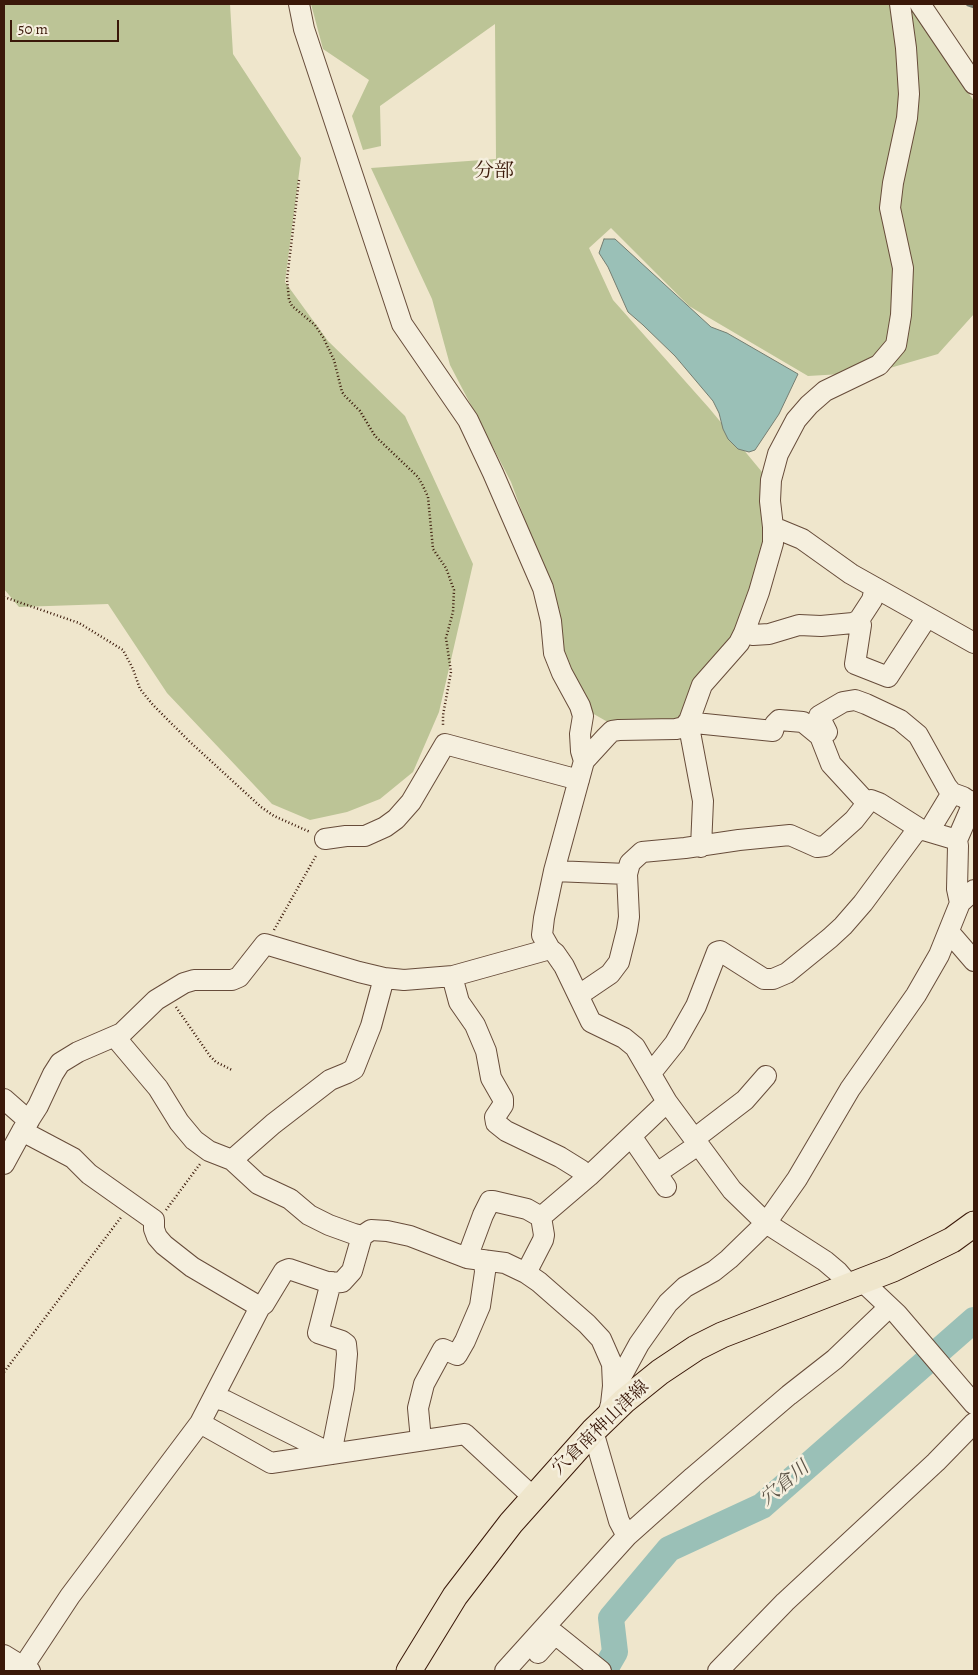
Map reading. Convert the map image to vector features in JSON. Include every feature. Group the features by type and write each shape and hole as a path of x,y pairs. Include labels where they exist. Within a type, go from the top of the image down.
{"main road":[{"name":"穴倉南神山津線","path":"409,1671 469,1576 533,1497 600,1424 660,1372 696,1348 722,1335 856,1284 944,1244 974,1224"}],"street":[{"path":"300,4 304,29 402,324 468,420 494,473 543,588 551,621 554,653 583,716 580,742 582,771 554,871 542,935 550,949 564,966 591,1022 619,1035 635,1047 667,1102 732,1190 766,1223 824,1261 892,1311 972,1402"},
{"path":"582,771 606,737 612,732 619,730 676,729 684,727 688,722 702,685 739,643 744,633 773,543 770,501 771,480 778,454 796,420 809,404 824,392 879,365 896,345 901,315 904,268 890,208 893,183 907,118 909,94 906,48 900,4"},
{"path":"920,4 974,84"},
{"path":"773,527 802,539 851,574 974,643"},
{"path":"744,633 753,635 769,634 799,624 821,626 853,623 859,620 872,600 875,588"},
{"path":"859,620 861,625 854,662 888,677 927,617"},
{"path":"866,704 870,670"},
{"path":"613,1386 621,1377 639,1344 668,1303 685,1287 714,1271 729,1260 766,1223 802,1171 850,1089 916,995 939,954 967,896 957,889 958,838 973,802 963,796 952,793 947,787 918,735 900,720 855,700 843,702 819,716 827,732"},
{"path":"688,722 773,731 775,724 779,720 804,722 820,736 831,764 866,802"},
{"path":"688,722 703,801 701,847"},
{"path":"325,839 365,836 385,827 396,819 411,802 445,744 582,771"},
{"path":"650,1072 675,1043 696,1006 717,952 720,951 764,979 773,979 787,973 843,926 868,897 914,834 924,830 952,793"},
{"path":"866,802 871,800 879,803 924,830 958,838 974,852"},
{"path":"579,995 610,974 619,962 627,930 627,874 630,864 642,852 701,847 739,840 790,835 817,847 825,846 854,820 866,806 866,802"},
{"path":"554,871 627,874"},
{"path":"949,932 974,961"},
{"path":"4,1164 38,1106 52,1074 60,1063 78,1052 122,1033 166,993 184,983 194,980 232,980 239,977 265,944 384,978 417,979 452,976 550,949"},
{"path":"452,976 453,986 459,1002 475,1026 486,1051 491,1078 503,1099 503,1105 495,1117 496,1123 506,1131 560,1157 581,1170 587,1177"},
{"path":"232,1160 330,1080 354,1068 371,1026 384,978"},
{"path":"115,1037 158,1088 179,1122 194,1140 209,1151 232,1160 258,1184 290,1199 309,1215 329,1225 362,1236"},
{"path":"631,1136 661,1180 696,1142 745,1100 766,1076"},
{"path":"4,1099 25,1126 73,1158 89,1174 154,1220 154,1229 157,1237 164,1245 192,1267 260,1307"},
{"path":"541,1217 667,1102"},
{"path":"421,1440 418,1408 424,1384 443,1348 457,1355 480,1306 485,1272 476,1259 483,1215 492,1201 527,1209 541,1217"},
{"path":"526,1272 544,1240 541,1217"},
{"path":"4,1655 22,1670 70,1596 200,1423 242,1339 260,1307 264,1304 284,1271 289,1269 331,1282 342,1282 352,1271 362,1236 371,1230 410,1236 476,1259 505,1263 526,1272 588,1324 601,1339 612,1364 613,1386 611,1404 600,1424 619,1521 628,1536"},
{"path":"331,1282 318,1333 344,1342 347,1354 344,1388 332,1454"},
{"path":"505,1671 628,1536 692,1477 789,1395 835,1359 882,1314 892,1311"},
{"path":"214,1398 226,1401 332,1454"},
{"path":"200,1423 271,1463 465,1434 533,1497"},
{"path":"718,1671 779,1608 903,1494 974,1423"},
{"path":"524,1671 555,1634 601,1671"}],"path":[{"path":"300,180 287,279 288,300 315,325 323,337 334,360 342,392 360,412 375,436 418,477 424,486 428,497 433,549 446,568 453,584 454,599 446,638 450,672 443,715 445,744"},
{"path":"4,597 79,622 123,650 133,669 140,689 153,705 189,741 261,807 274,816 325,839 265,944"},
{"path":"166,993 210,1056 216,1062 232,1070"},
{"path":"154,1220 162,1216 209,1151"},
{"path":"4,1372 132,1203"}],"green space":[{"path":"4,4 230,4 233,54 301,158 285,282 328,341 405,416 473,564 439,712 413,772 380,799 347,812 310,820 272,804 167,693 108,604 19,607 4,589"},
{"path":"311,4 907,4 974,101 974,314 938,354 876,372 808,376 689,306 611,228 589,248 613,300 709,408 762,472 767,541 740,631 683,717 675,721 613,725 592,713 563,657 552,594 511,482 450,365 432,299 371,168 496,159 495,24 380,106 381,146 363,150 352,116 369,80 323,49"}],"water":[{"path":"604,239 615,239 711,327 727,333 798,374 779,414 755,450 749,452 738,449 728,439 713,401 675,356 628,312 608,267 599,253"}],"waterway":[{"path":"968,4 974,6"},
{"name":"穴倉川","path":"604,1671 615,1652 611,1618 669,1549 762,1506 974,1320"}],"district":[{"name":"分部","path":"494,172"}]}
